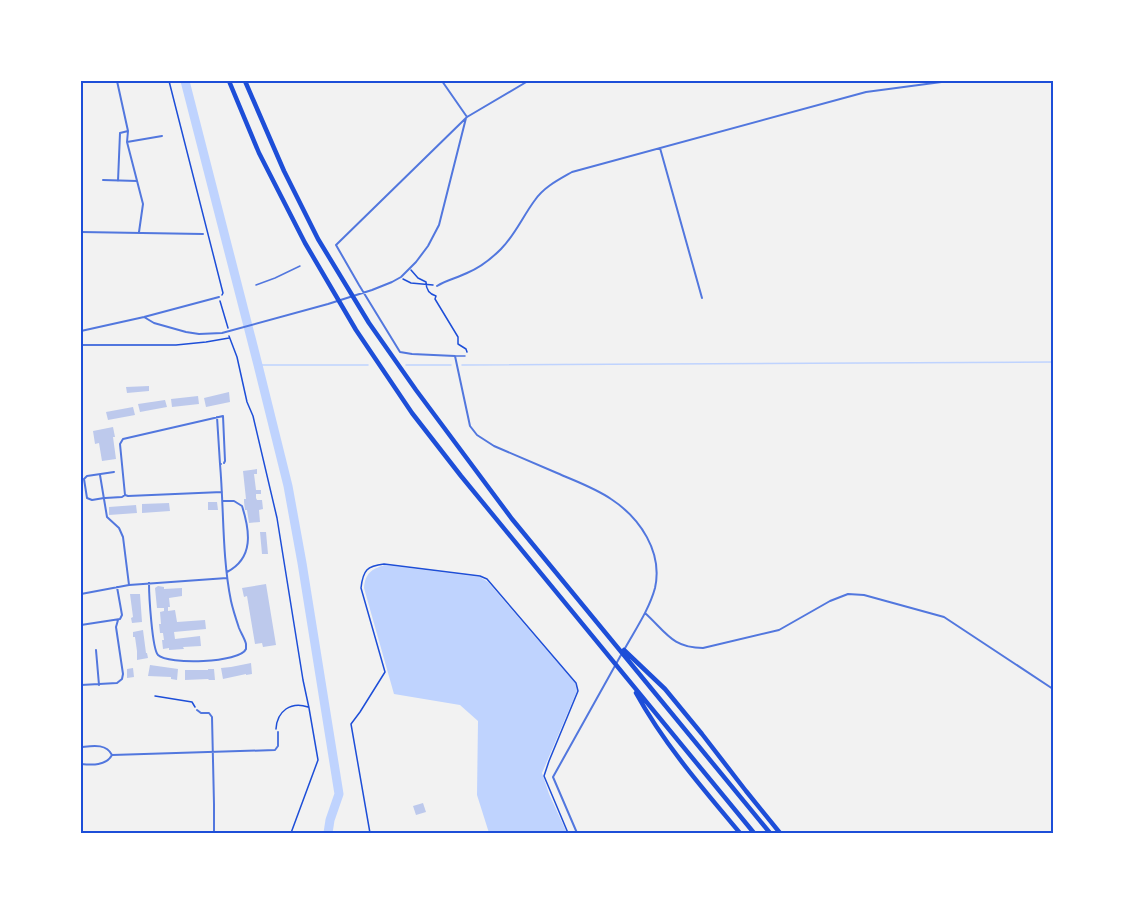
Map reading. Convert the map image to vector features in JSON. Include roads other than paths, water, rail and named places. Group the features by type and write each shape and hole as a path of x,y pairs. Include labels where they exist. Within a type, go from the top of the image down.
{"highway":[{"path":"229,81 260,153 305,243 356,330 412,414 754,833"},
{"path":"244,81 284,171 318,239 369,322 457,447 512,519 770,833"},
{"path":"609,636 665,689 780,833"},
{"path":"631,683 648,714 690,774 740,833"}],"street":[{"path":"117,81 128,131 127,142 144,207 139,232"},
{"path":"144,317 154,323 193,333 212,334 328,304 372,290 401,277 428,246 439,225 466,117 442,81"},
{"path":"528,81 466,117 336,245 400,352 455,356 470,426 477,435 494,446 610,498 630,513 650,542 655,556 656,573 653,592 645,614 553,777 577,833"},
{"path":"437,286 468,273 488,260 501,249 515,231 536,198 547,187 572,172 866,92 949,81"},
{"path":"118,181 120,133 128,131"},
{"path":"127,142 162,136"},
{"path":"660,148 702,298"},
{"path":"103,180 137,181"},
{"path":"81,232 203,234"},
{"path":"81,331 219,297"},
{"path":"125,495 121,441 130,437 223,416 225,461 220,464"},
{"path":"149,583 158,655 178,660 210,660 238,656 244,651 245,641 235,618 227,572 217,417"},
{"path":"114,472 85,478 86,497 89,500 125,495 222,492"},
{"path":"100,475 106,498 107,516 123,535 129,585"},
{"path":"223,501 234,501 242,506 249,540 242,559 227,572"},
{"path":"81,594 129,585 228,578"},
{"path":"81,685 117,684 123,677 116,627 122,615 117,588"},
{"path":"645,614 674,641 690,648 703,648 779,630 830,601 848,594 864,595 944,617 1053,689"},
{"path":"81,625 118,620"},
{"path":"96,650 99,685"},
{"path":"197,711 209,713 212,717 214,833"},
{"path":"112,755 275,750 278,746 278,732"},
{"path":"81,747 106,748 112,755"},
{"path":"81,764 105,763 112,755"}],"lane":[{"path":"256,285 300,266"},
{"path":"455,356 465,356"}],"water":[{"path":"385,565 480,577 488,582 575,683 577,691 542,773 567,833 489,833 477,795 478,721 460,705 394,694 364,588 370,573"}],"waterway":[{"path":"185,81 288,486 339,794 328,833"},
{"path":"462,365 1053,362"},
{"path":"258,365 368,365"},
{"path":"406,365 451,365"}]}
